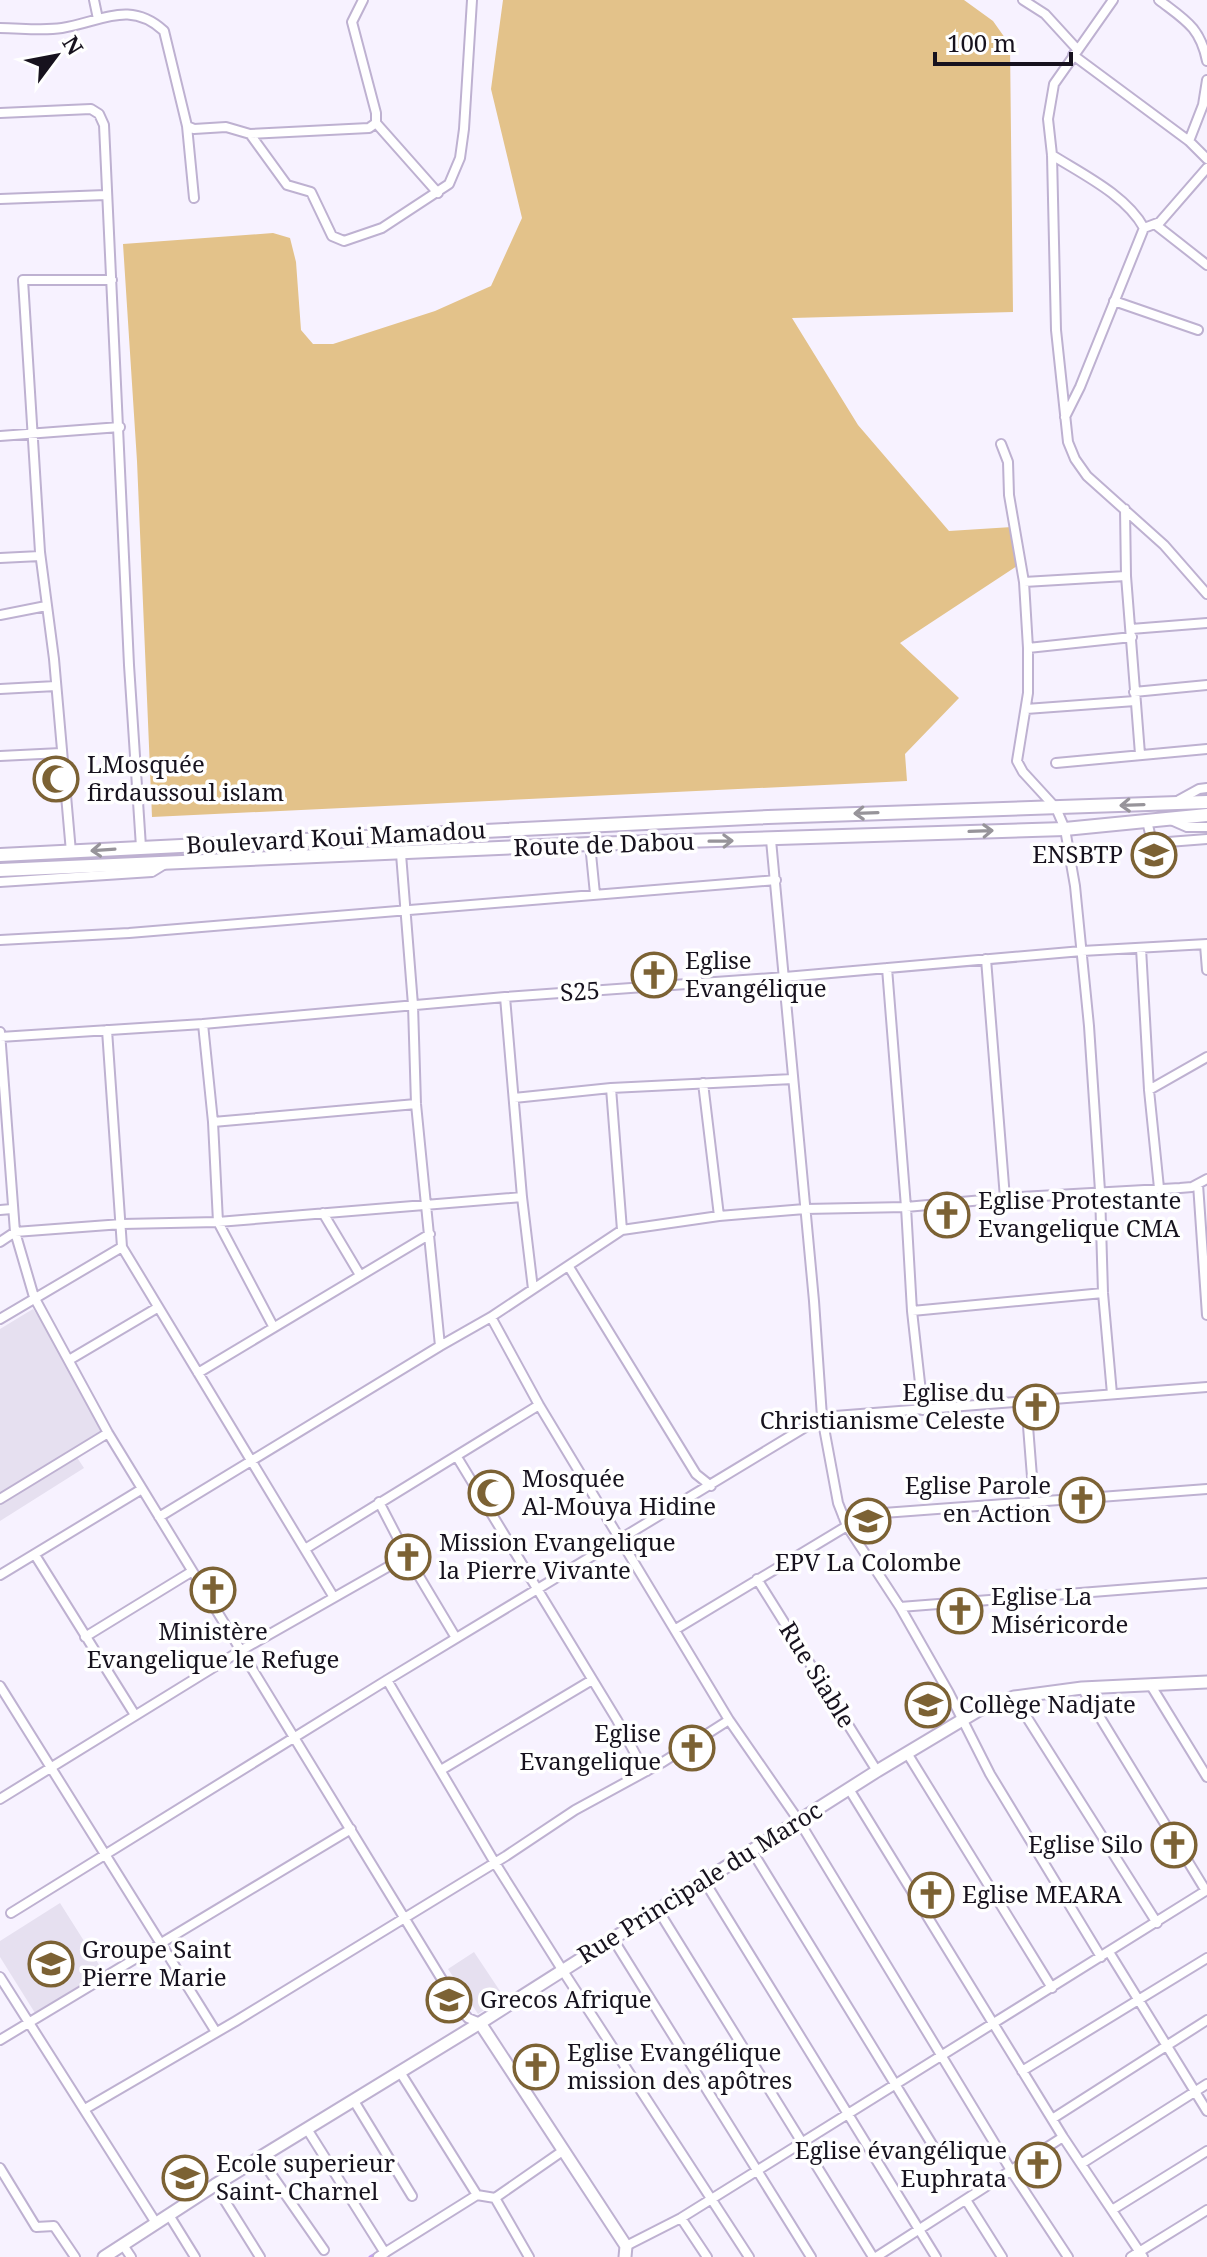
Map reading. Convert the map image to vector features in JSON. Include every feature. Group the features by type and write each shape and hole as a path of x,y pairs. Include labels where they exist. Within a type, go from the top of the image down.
{"main road":[{"path":"1056,808 1207,802"},
{"name":"Boulevard Koui Mamadou","path":"0,855 753,818 1056,808"},
{"name":"Route de Dabou","path":"0,870 590,844 1065,829 1207,815"}],"street":[{"path":"94,0 98,19"},
{"path":"110,11 114,0"},
{"path":"363,0 352,22 376,123 438,193"},
{"path":"250,134 287,185 311,192 332,236 344,241 382,228 449,184 460,158 472,0"},
{"path":"1023,0 1045,14 1075,52 1189,141 1207,159"},
{"path":"1113,0 1054,84 1048,119 1052,155 1056,330 1068,442 1087,476 1164,545 1207,594"},
{"path":"1159,0 1187,21 1203,40 1207,61"},
{"path":"0,28 62,28 98,19 110,11 133,10 156,22 164,31 187,126 194,198"},
{"path":"1189,141 1203,105 1207,80"},
{"path":"0,113 91,109 99,114 104,125 129,665 141,847"},
{"path":"187,126 194,129 226,127 250,134 369,128 376,123"},
{"path":"1052,155 1117,199 1138,217 1144,228"},
{"path":"1144,228 1156,225 1207,168"},
{"path":"0,199 106,195"},
{"path":"1156,225 1207,265"},
{"path":"1065,417 1144,228"},
{"path":"71,852 40,556 23,280 112,280"},
{"path":"1114,301 1198,330"},
{"path":"0,436 120,427"},
{"path":"1001,444 1008,462 1009,495 1024,582 1028,648 1026,709 1017,761 1023,772 1056,808 1072,859 1100,1191 1103,1293 1112,1394"},
{"path":"1125,509 1126,576 1140,754"},
{"path":"0,558 40,556"},
{"path":"1024,582 1126,576"},
{"path":"0,615 46,606"},
{"path":"1028,648 1207,623"},
{"path":"1026,709 1207,685"},
{"path":"0,689 56,686"},
{"path":"1056,763 1207,749"},
{"path":"0,756 61,753"},
{"path":"1172,804 1199,789 1207,788"},
{"path":"1171,820 1187,827 1207,827"},
{"path":"1147,821 1155,843 1207,839"},
{"path":"771,840 822,1417 835,1489 845,1521 900,1607 990,1774 1207,2111"},
{"path":"590,844 595,894"},
{"path":"401,854 413,1005 416,1104 440,1346"},
{"path":"0,882 152,872 168,862"},
{"path":"0,940 129,933 776,880"},
{"path":"1206,944 1207,970"},
{"name":"S25","path":"0,1035 203,1024 505,997 1206,944"},
{"path":"1141,948 1149,1090 1159,1188"},
{"path":"986,959 1005,1198"},
{"path":"887,968 912,1311 923,1410"},
{"path":"505,997 533,1289"},
{"path":"203,1024 213,1122 218,1222 273,1326"},
{"path":"107,1030 122,1247 333,1596"},
{"path":"0,1035 4,1142 12,1209 15,1232 34,1297 108,1433 191,1572 464,2014 480,2023 564,2150 625,2252 1207,1890 1082,1688"},
{"path":"1149,1090 1207,1057"},
{"path":"514,1098 611,1088 793,1079"},
{"path":"703,1083 719,1216"},
{"path":"611,1088 622,1230"},
{"path":"213,1122 416,1104"},
{"path":"159,1517 491,1317 622,1230 719,1216 805,1209 906,1207 1159,1188 1198,1184 1207,1179"},
{"path":"1198,1184 1207,1315"},
{"path":"0,1242 15,1232 122,1224 218,1222 522,1197"},
{"path":"0,1210 12,1209"},
{"path":"323,1213 360,1275"},
{"path":"198,1373 430,1234"},
{"path":"0,1319 122,1247"},
{"path":"569,1267 696,1474 711,1486"},
{"path":"912,1311 1103,1293"},
{"path":"69,1360 157,1308"},
{"path":"491,1317 539,1405 729,1720 799,1821 939,2055 1068,2257"},
{"path":"11,1913 387,1680 822,1417 1207,1387"},
{"path":"1026,1401 1034,1502"},
{"path":"305,1549 539,1405"},
{"path":"0,1499 108,1433"},
{"path":"457,1457 647,1771"},
{"path":"0,1575 142,1489"},
{"path":"676,1629 845,1521 1207,1489"},
{"path":"379,1502 456,1638"},
{"path":"35,1555 135,1715"},
{"path":"0,1799 240,1651 407,1556"},
{"path":"85,1637 191,1572"},
{"name":"Rue Siable","path":"757,1579 877,1771"},
{"path":"900,1607 1207,1583"},
{"path":"387,1680 495,1863 749,2257"},
{"path":"441,1770 592,1680"},
{"name":"Rue Principale du Maroc","path":"104,2257 963,1719 1014,1697 1082,1688 1207,1682"},
{"path":"1150,1684 1207,1777"},
{"path":"0,1688 216,2032"},
{"path":"1014,1697 1157,1923"},
{"path":"85,2109 495,1863 575,1810 647,1771 729,1720"},
{"path":"907,1753 1052,1988"},
{"path":"849,1789 1063,2137 1142,2254"},
{"path":"0,2040 351,1829"},
{"path":"752,1851 938,2154"},
{"path":"705,1882 936,2257"},
{"path":"658,1910 874,2257 1063,2137"},
{"path":"613,1939 811,2257"},
{"path":"1022,2071 1207,1958"},
{"path":"0,1977 156,2223"},
{"path":"1052,2119 1207,2020"},
{"path":"400,2072 477,2195"},
{"path":"1081,2164 1207,2084"},
{"path":"354,2101 412,2196"},
{"path":"307,2129 381,2255 477,2195 495,2198 564,2150"},
{"path":"1112,2210 1207,2151"},
{"path":"260,2158 324,2250"},
{"path":"0,2168 36,2227 54,2226 75,2257"},
{"path":"215,2185 260,2257"},
{"path":"495,2198 529,2257"},
{"path":"966,2200 1002,2257"},
{"path":"1131,2257 1142,2254 1207,2210"},
{"path":"169,2215 195,2257"},
{"path":"681,2218 707,2257"},
{"path":"123,2245 131,2257"}],"shaded area":[{"path":"503,0 964,0 993,21 1010,45 1013,312 792,318 858,425 949,531 1012,527 1017,566 900,643 959,698 905,754 907,781 152,817 137,461 123,244 273,233 290,238 296,262 301,330 313,344 333,344 435,311 491,286 522,218 491,89"},
{"path":"33,1309 64,1353 104,1433 74,1453 84,1468 0,1521 0,1329"},
{"name":"Groupe Saint Pierre Marie","path":"60,1903 103,1971 35,2013 0,1957 0,1941"},
{"path":"474,1952 504,1997 478,2014 448,1969"}],"waterway":[{"path":"370,2257 375,2254"}],"place":[{"name":"LMosquée firdaussoul islam","path":"56,779"},
{"name":"ENSBTP","path":"1154,855"},
{"name":"Eglise Evangélique","path":"654,975"},
{"name":"Eglise Protestante Evangelique CMA","path":"947,1215"},
{"name":"Eglise du Christianisme Celeste","path":"1036,1407"},
{"name":"Mosquée Al-Mouya Hidine","path":"491,1493"},
{"name":"Eglise Parole en Action","path":"1082,1500"},
{"name":"EPV La Colombe","path":"868,1521"},
{"name":"Mission Evangelique la Pierre Vivante","path":"408,1557"},
{"name":"Ministère Evangelique le Refuge","path":"213,1590"},
{"name":"Eglise La Miséricorde","path":"960,1611"},
{"name":"Collège Nadjate","path":"928,1705"},
{"name":"Eglise Evangelique","path":"692,1748"},
{"name":"Eglise Silo","path":"1174,1845"},
{"name":"Eglise MEARA","path":"931,1895"},
{"name":"Groupe Saint Pierre Marie","path":"51,1964"},
{"name":"Grecos Afrique","path":"449,2000"},
{"name":"Eglise Evangélique mission des apôtres","path":"536,2067"},
{"name":"Eglise évangélique Euphrata","path":"1038,2165"},
{"name":"Ecole superieur Saint- Charnel","path":"185,2178"}]}
